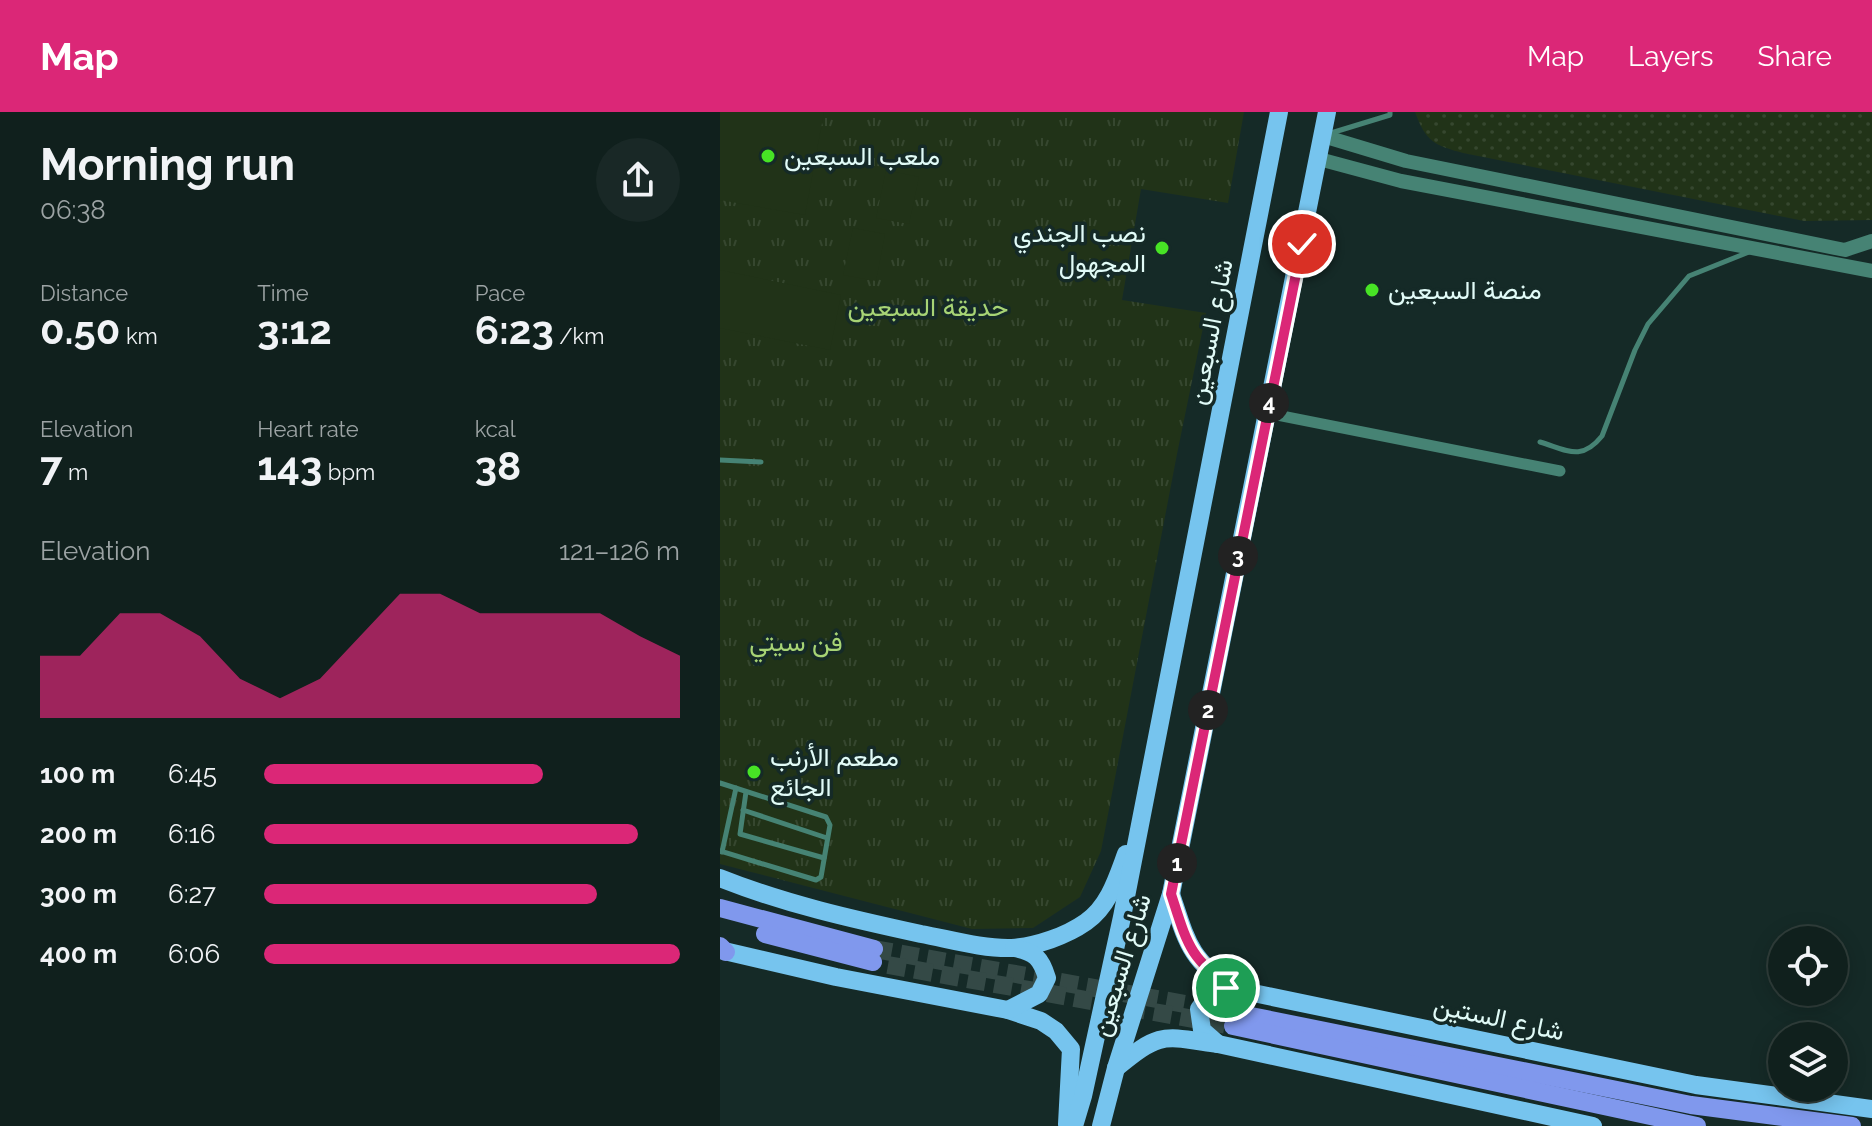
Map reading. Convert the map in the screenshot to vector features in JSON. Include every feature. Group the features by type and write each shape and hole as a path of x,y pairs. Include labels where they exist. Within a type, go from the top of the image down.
{"highway":[{"path":"720,908 874,956 790,942 720,921"},
{"name":"شارع الستين","path":"1697,1126 1234,1020 1691,1105 1852,1126"}],"main road":[{"name":"شارع السبعين","path":"1074,1126 1144,811 1279,112"},
{"name":"شارع السبعين","path":"1101,1126 1171,894 1327,112"},
{"path":"1011,948 1055,938 1089,920 1111,894 1144,811"},
{"path":"720,878 811,910 962,942 1029,951 1042,960 1047,978 1039,994 1008,1010"},
{"name":"شارع الستين","path":"1171,894 1192,952 1209,972 1234,989 1682,1082 1812,1103 1872,1109"},
{"path":"722,949 836,977 1008,1010 1041,1021 1056,1031 1071,1049 1067,1126"},
{"path":"1218,1044 1202,1030 1199,1009 1212,992 1234,989"},
{"path":"1116,1068 1144,1045 1158,1039 1172,1038 1218,1044 1593,1126"}],"street":[{"path":"1323,136 1406,161 1845,250 1872,241"},
{"path":"1319,159 1401,181 1872,271"},
{"path":"1753,249 1757,233"},
{"path":"1840,265 1845,250"},
{"path":"1267,413 1560,471"}],"lane":[{"path":"1323,136 1390,115 1390,112"},
{"path":"1540,442 1578,454 1592,448 1602,436 1648,324 1689,276 1753,249"},
{"path":"720,460 761,462"},
{"path":"720,783 736,788 746,792 826,817 830,825 821,877 816,880 721,852 736,788"},
{"path":"746,792 740,834 824,858"},
{"path":"743,810 827,838"}],"green space":[{"name":"حديقة السبعين","path":"720,112 1244,112 1228,203 1141,189 1122,300 1206,313 1101,851 1080,897 1033,928 972,929 720,864"},
{"name":"ملعب السبعين","path":"720,112 824,112 805,215 720,200"},
{"path":"1415,112 1872,112 1872,220 1804,221 1463,153 1432,141"},
{"path":"886,170 919,177 909,224 876,218"},
{"path":"853,228 885,234 876,281 843,275"},
{"path":"720,270 841,295 830,350 720,328"}],"tunnel":[{"path":"874,949 1236,1013"},
{"path":"888,965 1233,1026"}],"place":[{"name":"ملعب السبعين","path":"768,156"},
{"name":"نصب الجندي المجهول","path":"1162,248"},
{"name":"منصة السبعين","path":"1372,290"},
{"name":"مطعم الأرنب الجائع","path":"754,772"}],"route":[{"path":"1226,988 1234,989 1209,972 1192,952 1171,894 1302,244"}],"park label":[{"name":"فن سيتي","path":"796,642"}]}
